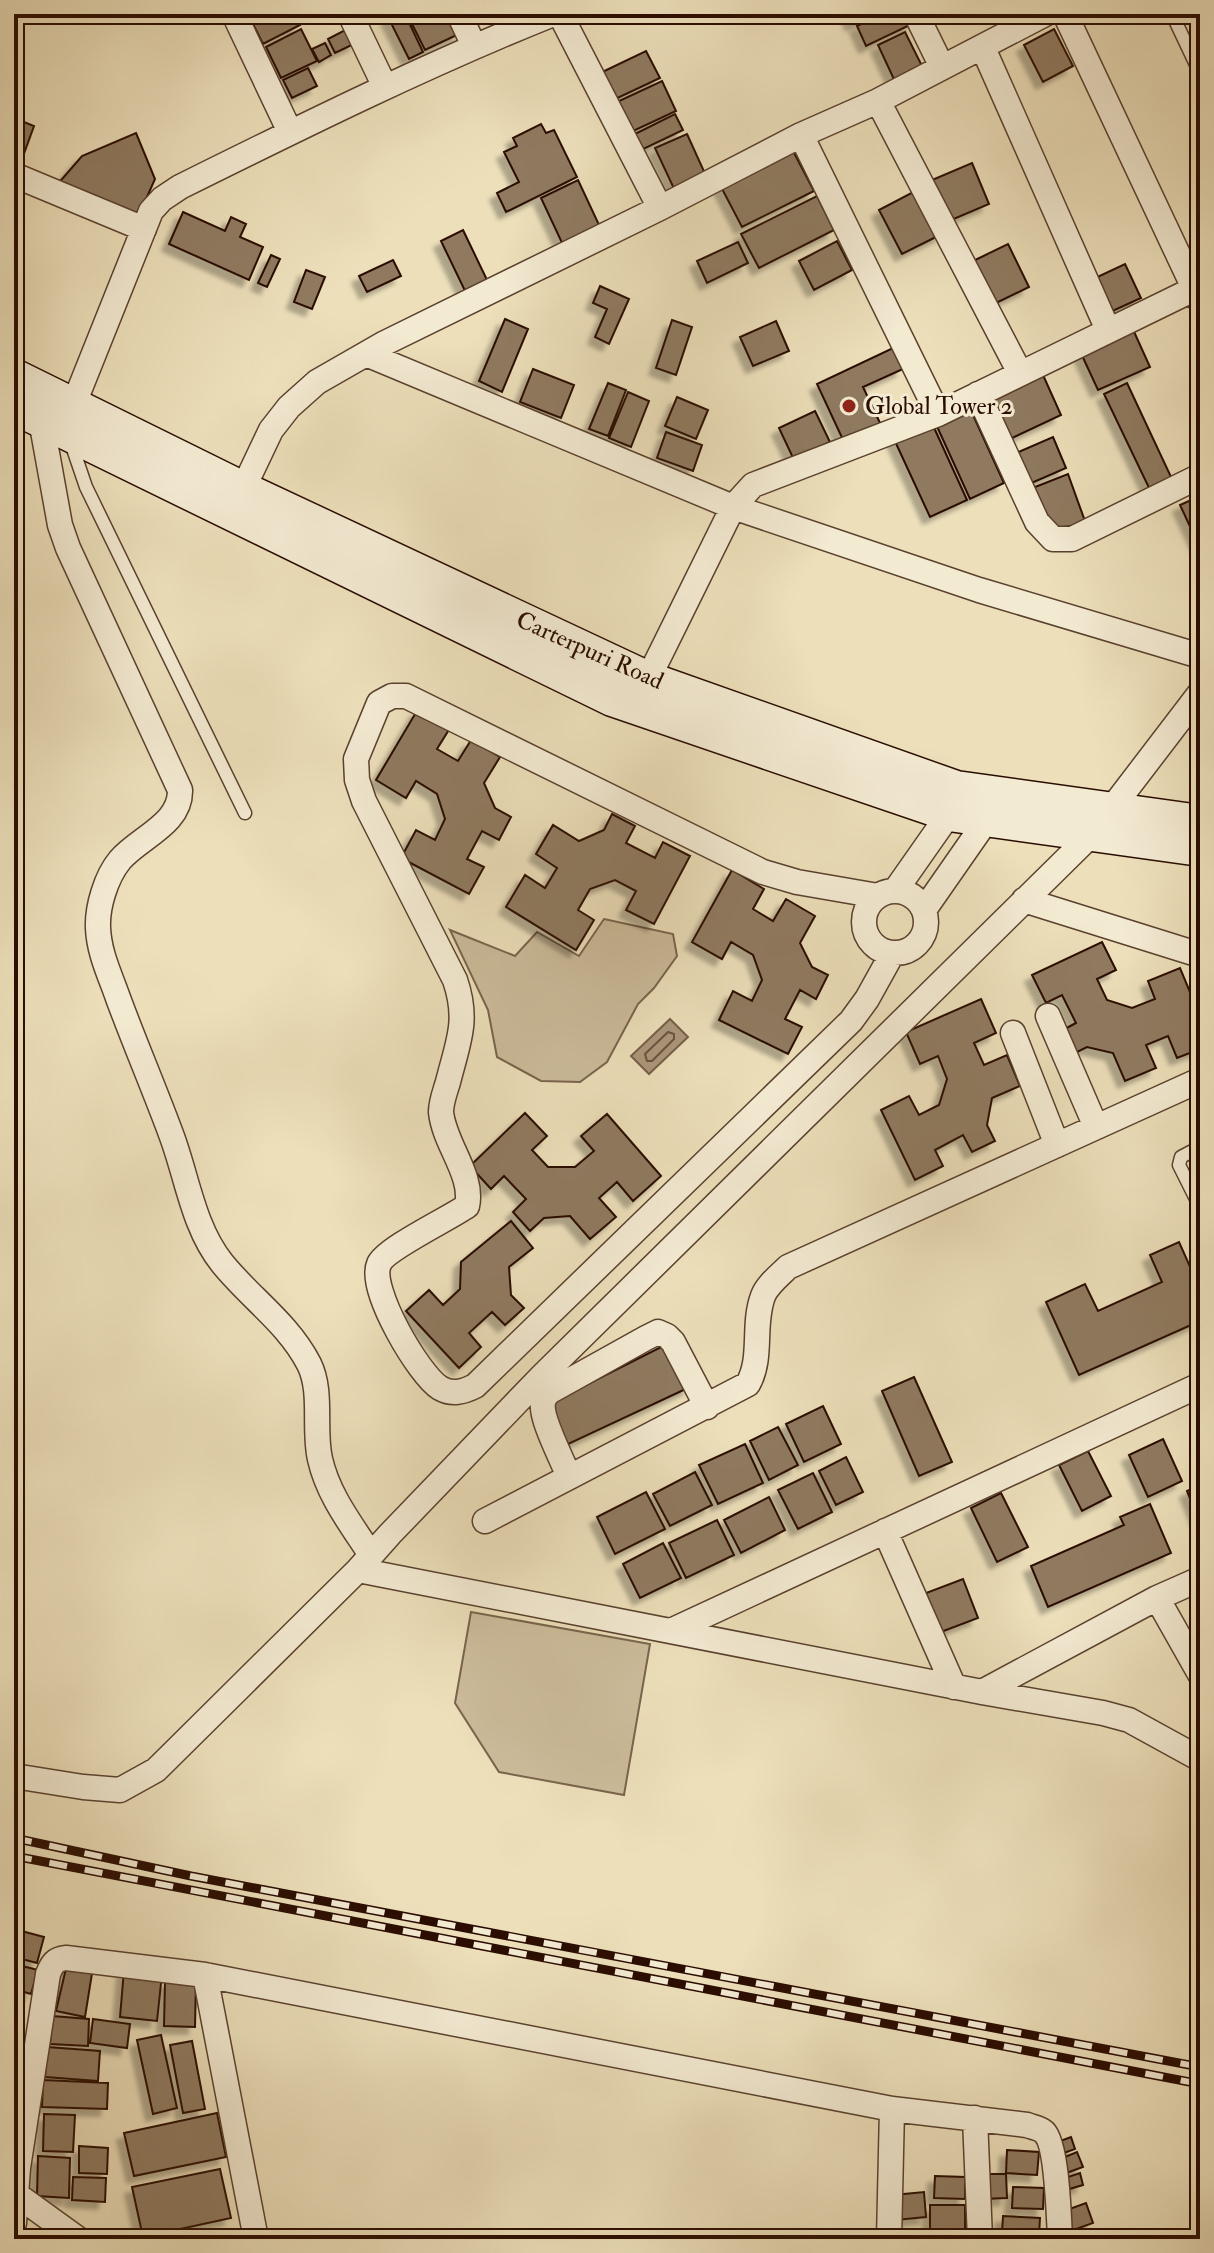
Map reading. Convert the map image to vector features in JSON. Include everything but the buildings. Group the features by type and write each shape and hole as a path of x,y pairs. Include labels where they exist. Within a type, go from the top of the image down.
{"main road":[{"name":"Carterpuri Road","path":"14,376 49,417 612,699 953,801 1103,820 1200,822"},
{"name":"Carterpuri Road","path":"49,417 243,489 648,679 953,801"},
{"name":"Carterpuri Road","path":"1103,820 1200,849"}],"street":[{"path":"234,14 290,132"},
{"path":"350,14 385,87"},
{"path":"459,14 474,46"},
{"path":"365,1563 329,1489 319,1457 311,1368 297,1342 222,1263 206,1239 173,1137 101,950 98,926 105,886 120,861 174,814 180,803 180,790 68,548 60,525 49,417 151,211 171,193 385,87 553,14"},
{"path":"560,14 660,208"},
{"path":"916,14 942,67"},
{"path":"243,489 271,430 289,407 317,382 366,354 801,135 878,101 1045,14"},
{"path":"648,679 733,507 753,485 938,414 1108,330 1197,295 1065,14"},
{"path":"983,48 1108,330"},
{"path":"878,101 1020,373"},
{"path":"801,135 938,414"},
{"path":"14,175 144,229"},
{"path":"366,354 733,507 979,590 1200,656"},
{"path":"978,394 1037,522 1053,539 1072,539 1200,476"},
{"path":"14,1776 120,1790 156,1770 365,1563 542,1376 1103,820 1200,693"},
{"path":"892,954 851,1021 475,1386 463,1393 443,1390 430,1380 385,1308 376,1281 379,1262 391,1251 467,1206 470,1193 443,1128 441,1107 463,1023 462,1000 455,980 364,801 357,780 356,759 379,703 392,696 406,696 763,872 797,882 886,893 912,896 924,910 926,919 922,937 909,950 892,954 874,946 864,929 866,910 886,893 953,801"},
{"path":"924,910 987,807"},
{"path":"1024,900 1200,955"},
{"path":"1048,1016 1096,1127"},
{"path":"1013,1033 1057,1145"},
{"path":"485,1521 748,1384 756,1370 758,1316 764,1293 788,1267 1200,1080"},
{"path":"569,1477 546,1421 543,1400 549,1392 646,1338 658,1332 673,1342 707,1407"},
{"path":"673,1630 1200,1385"},
{"path":"885,1531 954,1687"},
{"path":"365,1563 673,1630 1129,1720 1200,1759"},
{"path":"982,1692 1157,1598 1200,1579"},
{"path":"1157,1598 1200,1674"},
{"path":"14,2223 16,2167 48,1974 52,1963 66,1958 205,1975 892,2109 1027,2125 1043,2130 1050,2139 1058,2191 1060,2239"},
{"path":"205,1975 256,2239"},
{"path":"889,2239 892,2109"},
{"path":"975,2118 980,2239"},
{"path":"17,2195 78,2239"}],"lane":[{"path":"1172,14 1200,73"},
{"path":"49,417 245,813"},
{"path":"1200,1147 1181,1157 1179,1165 1200,1207"}],"shaded area":[{"path":"604,919 673,934 677,956 638,1004 607,1062 580,1082 541,1081 497,1057 488,1010 450,930 515,956 537,932 579,956"},
{"path":"471,1612 650,1644 624,1795 499,1772 455,1703"}],"water":[{"path":"670,1019 688,1037 649,1074 631,1056"}],"railway":[{"path":"14,1838 191,1876 1200,2067"},
{"path":"14,1856 1200,2084"}],"place":[{"name":"Global Tower 2","path":"849,406"}]}
